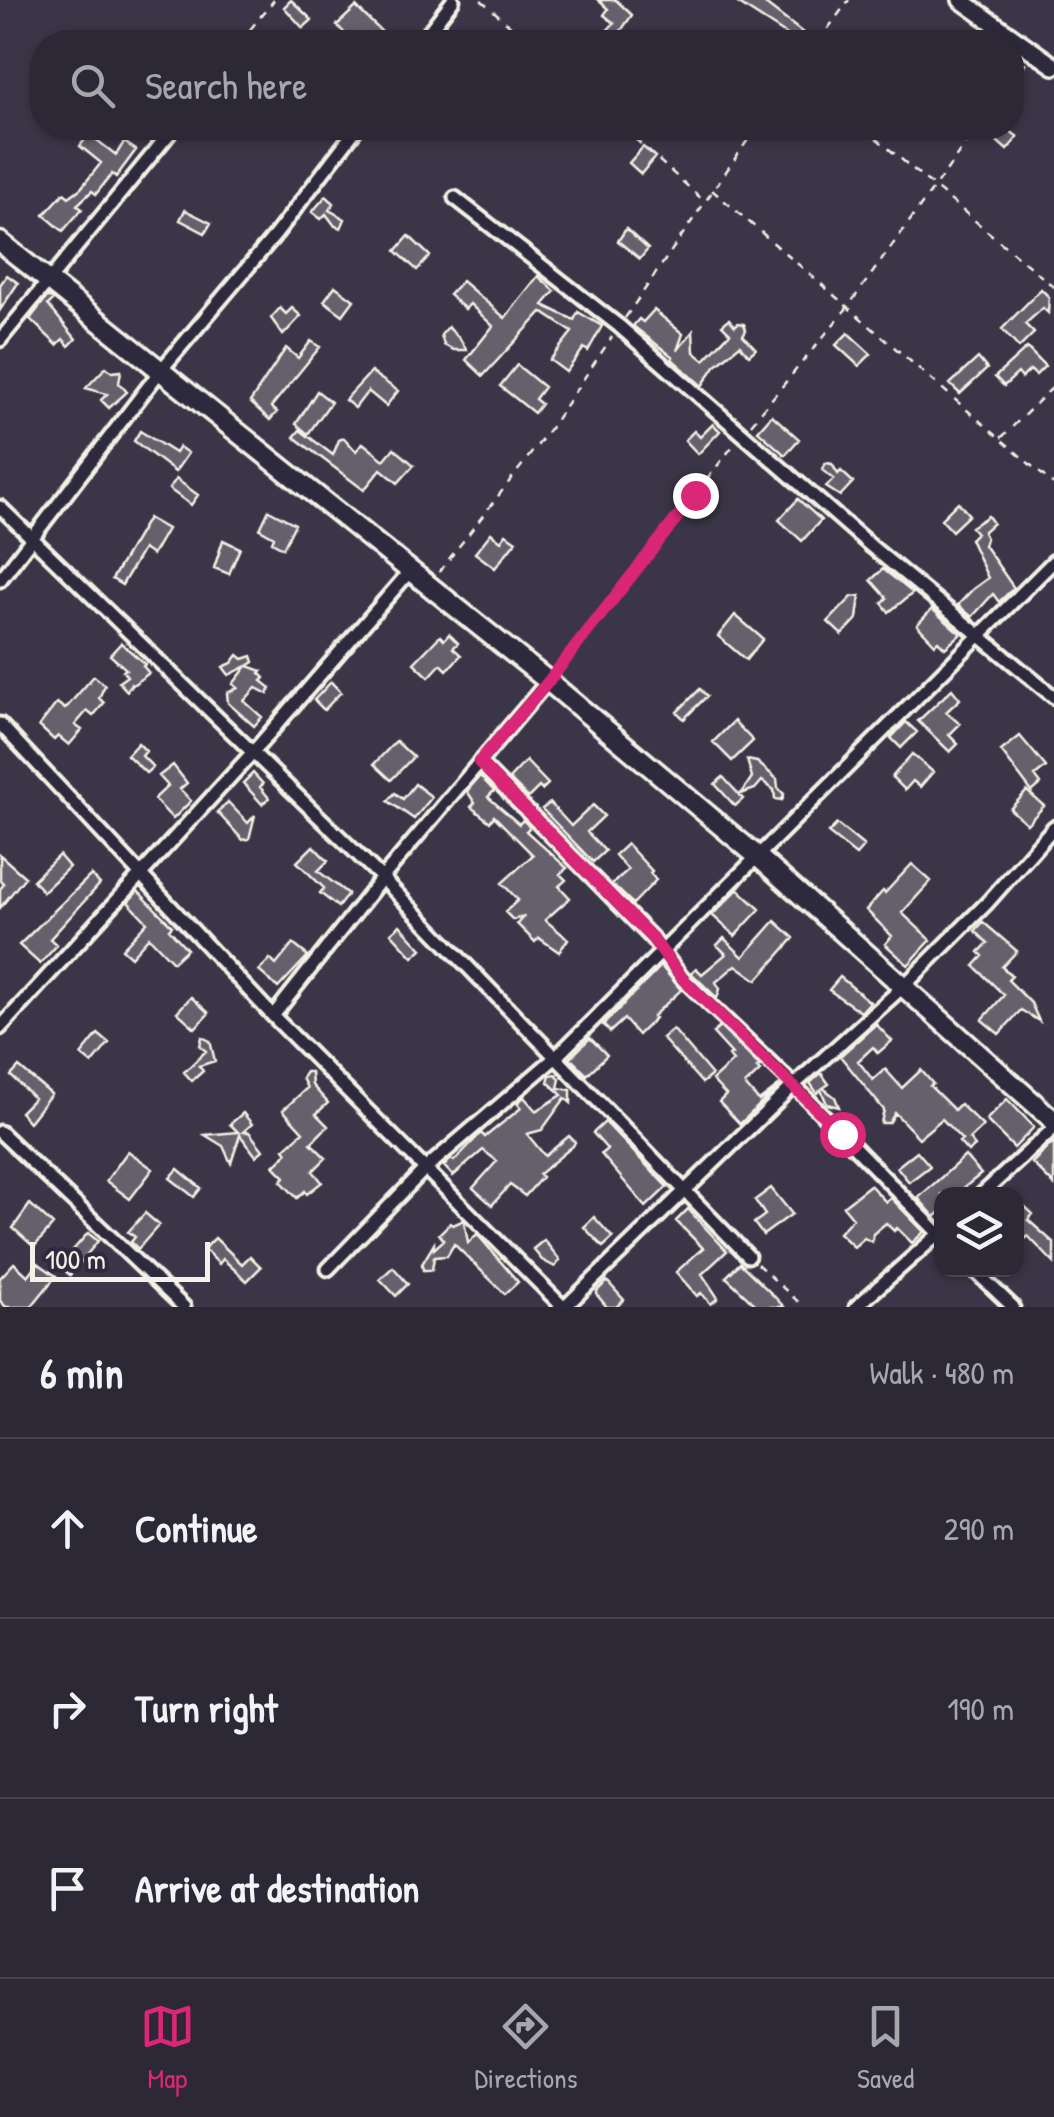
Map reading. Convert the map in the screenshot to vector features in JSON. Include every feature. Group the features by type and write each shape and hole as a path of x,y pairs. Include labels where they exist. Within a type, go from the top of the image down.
{"main road":[{"path":"0,242 411,570 757,856 1054,1125"}],"street":[{"path":"430,30 454,0"},
{"path":"962,0 1004,30"},
{"path":"1024,45 1054,66"},
{"path":"0,340 164,140"},
{"path":"0,580 160,370 276,234 348,140"},
{"path":"455,198 619,326 872,546 1054,697"},
{"path":"0,507 382,878 748,1256"},
{"path":"328,1269 425,1168 556,1058 1054,561"},
{"path":"0,1028 252,752 411,570"},
{"path":"273,1016 382,878 548,682"},
{"path":"0,724 273,1016 564,1307 794,1085 904,986 987,903 1054,827"},
{"path":"479,762 652,938 683,979 934,1228"},
{"path":"989,1187 1054,1125"},
{"path":"0,1132 184,1307"},
{"path":"856,1307 934,1239"},
{"path":"981,1277 1013,1307"}],"path":[{"path":"250,30 274,0"},
{"path":"481,0 515,30"},
{"path":"827,30 848,0"},
{"path":"1024,66 1034,52"},
{"path":"636,140 703,200"},
{"path":"430,586 544,437 747,140"},
{"path":"878,140 1054,287"},
{"path":"548,682 846,308 969,140"},
{"path":"711,189 1054,485"},
{"path":"1000,438 1054,386"},
{"path":"748,1256 804,1307"}],"building":[{"path":"291,0 312,20 303,28 284,7"},
{"path":"598,0 616,0 632,15 621,30 608,30 614,23 604,15 608,9"},
{"path":"733,0 760,0 799,30 779,30"},
{"path":"356,7 380,30 342,30 337,25"},
{"path":"84,140 97,140 116,155 124,142 136,150 116,177 112,174 96,194 92,191 77,205 82,209 63,231 44,215 64,193 69,197 81,188 101,163 80,146"},
{"path":"996,140 1015,140 1007,150"},
{"path":"643,147 655,157 641,174 629,163"},
{"path":"326,196 334,203 329,210 345,219 341,228 326,214 321,219 312,212"},
{"path":"185,210 211,223 205,233 180,220"},
{"path":"626,229 648,249 640,259 618,241"},
{"path":"409,236 430,256 417,270 396,251"},
{"path":"7,275 18,283 0,310 0,285"},
{"path":"538,276 555,291 543,305 574,320 578,312 602,326 588,351 584,348 566,372 550,360 572,332 542,312 483,376 466,360 493,326 470,304 465,309 449,295 462,281 505,318"},
{"path":"335,286 354,300 343,315 324,301"},
{"path":"1041,289 1049,297 1048,313 1043,308 1025,324 1034,333 1019,348 1002,329"},
{"path":"48,296 53,300 48,305 76,339 69,346 63,339 57,345 30,319"},
{"path":"280,308 286,314 292,308 301,316 283,335 271,318"},
{"path":"654,310 683,334 677,351 693,331 694,352 704,360 730,333 722,325 729,319 735,326 744,324 743,335 756,349 749,355 740,345 715,366 702,386 633,326"},
{"path":"448,327 467,350 444,345 441,335"},
{"path":"848,333 871,354 859,366 836,345"},
{"path":"311,341 320,347 271,407 277,412 270,420 250,402 286,348 298,358"},
{"path":"1027,348 1045,366 1036,375 1030,370 1022,378 1018,373 1004,386 995,377"},
{"path":"978,358 987,369 960,394 950,384"},
{"path":"517,365 544,387 535,399 541,404 534,413 500,386"},
{"path":"106,367 112,372 121,371 119,383 127,392 109,408 101,400 107,394 86,388"},
{"path":"371,372 398,391 386,406 368,391 355,408 345,400"},
{"path":"317,391 331,402 308,434 296,424"},
{"path":"772,415 799,439 785,455 758,431"},
{"path":"713,424 720,431 698,454 685,440 694,431 700,437"},
{"path":"300,430 333,455 339,440 344,438 356,451 363,443 384,460 394,448 414,465 398,483 381,469 364,490 294,437"},
{"path":"140,431 175,453 179,447 188,453 175,472 134,441"},
{"path":"826,463 853,482 840,496 826,487 834,479 822,470"},
{"path":"176,479 198,495 191,505 169,489"},
{"path":"798,499 821,520 802,541 779,520"},
{"path":"958,502 969,515 952,531 941,519"},
{"path":"269,510 295,524 283,548 260,529"},
{"path":"988,516 993,523 983,532 984,545 1014,588 999,602 993,594 972,617 958,605 988,578 970,539 976,533 971,527"},
{"path":"148,518 167,529 152,555 143,549 122,585 112,579"},
{"path":"491,533 501,541 506,534 516,541 495,568 475,553"},
{"path":"223,540 240,548 229,574 214,568"},
{"path":"883,569 913,593 889,612 882,603 887,598 871,580"},
{"path":"860,596 857,619 842,635 828,622 852,597"},
{"path":"932,609 961,634 945,648 938,641 935,644 917,625"},
{"path":"735,615 763,639 746,660 718,636"},
{"path":"449,634 458,643 453,648 461,655 447,670 441,664 429,677 414,663 440,636 444,640"},
{"path":"121,643 145,664 149,673 130,687 131,683 127,691 119,682 127,676 123,671 126,669 110,655"},
{"path":"238,655 243,659 252,656 254,662 248,666 262,671 262,681 271,688 268,694 256,688 244,701 262,717 254,726 228,703 227,693 238,688 233,684 247,666 229,675 223,667"},
{"path":"94,676 105,685 99,698 104,703 93,716 87,711 75,725 82,730 69,745 58,736 54,740 39,726 57,703 65,709"},
{"path":"331,682 341,692 324,710 314,700"},
{"path":"700,689 707,696 684,719 677,712"},
{"path":"952,689 960,699 946,712 960,724 949,735 958,744 950,752 918,721"},
{"path":"734,721 753,741 732,761 713,742"},
{"path":"906,722 917,732 901,748 891,738"},
{"path":"1020,736 1046,767 1035,776 1041,784 1032,792 1001,751"},
{"path":"396,741 413,757 391,780 374,764"},
{"path":"138,743 146,751 142,756 153,767 146,773 127,755"},
{"path":"912,754 933,772 920,787 913,781 905,790 892,777"},
{"path":"747,760 757,762 777,779 784,794 782,800 775,799 774,790 762,781 755,789 741,794 752,777"},
{"path":"526,761 548,784 528,798 509,779"},
{"path":"173,765 187,783 180,789 191,801 173,819 154,799 168,786 159,776"},
{"path":"253,773 269,798 262,804 243,783"},
{"path":"480,776 494,791 488,797 519,824 523,820 530,827 526,831 567,868 560,874 566,880 559,886 570,898 545,920 568,939 559,952 539,938 535,942 517,924 524,916 513,920 505,912 518,900 502,883 533,855 494,816 490,822 471,807 475,803 467,791"},
{"path":"723,777 743,799 735,806 715,784"},
{"path":"415,784 432,797 414,819 388,801 395,793 403,799"},
{"path":"1027,791 1044,806 1027,824 1010,809"},
{"path":"228,802 248,823 255,815 249,839 243,840 217,812"},
{"path":"550,803 571,826 593,805 604,816 587,832 605,851 593,862 542,809"},
{"path":"837,824 864,846 856,855 828,833"},
{"path":"627,844 656,880 633,904 612,884 628,870 615,855"},
{"path":"313,846 328,861 318,871 348,894 338,907 320,893 324,888 297,862"},
{"path":"0,855 25,877 0,908 0,889 4,884 0,880"},
{"path":"59,855 69,867 43,892 33,880"},
{"path":"912,864 931,881 902,913 931,940 908,965 885,944 892,936 866,910"},
{"path":"91,875 100,884 50,939 57,945 40,964 19,945"},
{"path":"738,889 760,909 735,936 712,915"},
{"path":"138,891 172,926 169,929 187,949 173,962 149,937 131,957 122,949 147,922 128,902"},
{"path":"775,921 794,938 757,980 736,965 716,982 720,989 717,998 691,973 696,968 702,974 726,954 717,945 724,938 743,957"},
{"path":"983,922 1017,951 1002,967 1012,976 1008,980 1031,1003 1039,1021 1021,1010 999,1034 982,1020 1004,995 974,966 983,956 979,952 988,943 975,931"},
{"path":"400,925 422,949 413,957 391,933"},
{"path":"293,944 308,956 278,988 259,971 270,959 276,965"},
{"path":"661,966 681,990 638,1035 624,1019 610,1032 603,1025"},
{"path":"840,977 870,1002 861,1012 829,990"},
{"path":"191,997 209,1013 195,1028 177,1012"},
{"path":"876,1024 892,1041 878,1053 873,1047 858,1061 873,1080 885,1069 902,1088 921,1070 933,1084 930,1086 954,1110 960,1104 983,1126 969,1139 975,1146 968,1152 942,1119 919,1138 895,1113 889,1123 881,1123 884,1110 840,1056"},
{"path":"720,1027 760,1066 760,1071 745,1085 759,1101 780,1085 740,1124 719,1102 726,1095 712,1080 733,1061 729,1056 732,1054 713,1033"},
{"path":"673,1029 712,1075 702,1083 662,1038"},
{"path":"98,1034 109,1043 92,1064 81,1055"},
{"path":"202,1037 210,1041 215,1061 199,1066 203,1071 192,1081 184,1072 206,1051 200,1046"},
{"path":"590,1038 607,1055 587,1075 570,1058"},
{"path":"19,1067 51,1094 29,1122 20,1112 34,1098 11,1076"},
{"path":"311,1072 312,1085 328,1103 316,1114 328,1126 311,1143 326,1158 313,1171 322,1182 297,1198 281,1181 285,1177 274,1166 287,1153 284,1149 303,1132 283,1110 307,1088 302,1078"},
{"path":"821,1073 829,1084 823,1088 835,1097 839,1107 827,1104 821,1090 817,1093 810,1083"},
{"path":"556,1074 560,1079 558,1088 571,1090 571,1103 565,1098 542,1130 527,1134 545,1156 569,1136 575,1142 539,1174 542,1177 525,1196 510,1185 492,1205 473,1188 497,1161 483,1150 453,1176 444,1166 481,1133 485,1137 521,1108 517,1103 524,1097 536,1111 562,1095 548,1082 550,1075"},
{"path":"1007,1099 1034,1127 1014,1148 986,1120"},
{"path":"243,1113 252,1124 243,1132 249,1132 263,1150 256,1156 240,1135 231,1163 223,1146 205,1135 238,1132 230,1124"},
{"path":"605,1122 667,1187 646,1207 601,1154 607,1149 593,1133"},
{"path":"1054,1141 1054,1185 1032,1163"},
{"path":"128,1151 153,1169 130,1199 106,1181"},
{"path":"917,1151 930,1166 909,1182 897,1167"},
{"path":"965,1156 981,1174 965,1187 934,1187 934,1216 918,1198"},
{"path":"178,1169 201,1188 194,1197 170,1178"},
{"path":"870,1185 886,1202 891,1198 924,1232 912,1243 886,1223 873,1234 872,1242 864,1238 854,1247 839,1233 853,1218 843,1206"},
{"path":"771,1188 792,1214 763,1235 754,1223 765,1215 755,1200"},
{"path":"30,1204 53,1225 34,1247 13,1228"},
{"path":"1024,1206 1033,1214 1028,1220 1054,1243 1054,1263 1028,1236 1024,1240"},
{"path":"688,1209 727,1251 702,1274 718,1298 711,1304 701,1293 697,1296 676,1272 703,1248 676,1221"},
{"path":"145,1213 159,1225 138,1249 131,1242 135,1237 128,1232"},
{"path":"594,1217 613,1238 603,1247 584,1227"},
{"path":"464,1220 468,1243 477,1234 518,1282 505,1294 454,1244 447,1256 434,1257 432,1270 423,1270 422,1264 434,1244 434,1249 444,1240 439,1234 450,1223"},
{"path":"88,1233 98,1241 70,1275 59,1266"},
{"path":"215,1238 242,1264 250,1256 261,1267 247,1281 223,1259 219,1264 204,1249"},
{"path":"544,1240 560,1260 555,1267 533,1249"},
{"path":"14,1263 28,1276 38,1263 56,1276 31,1307 6,1307 0,1301 0,1278"},
{"path":"740,1263 784,1307 758,1307 726,1277"},
{"path":"393,1267 408,1284 396,1296 380,1279"},
{"path":"607,1281 624,1300 616,1307 607,1307 597,1295"}],"route":[{"path":"695,495 548,682 479,762 652,938 683,979 842,1134"}]}
